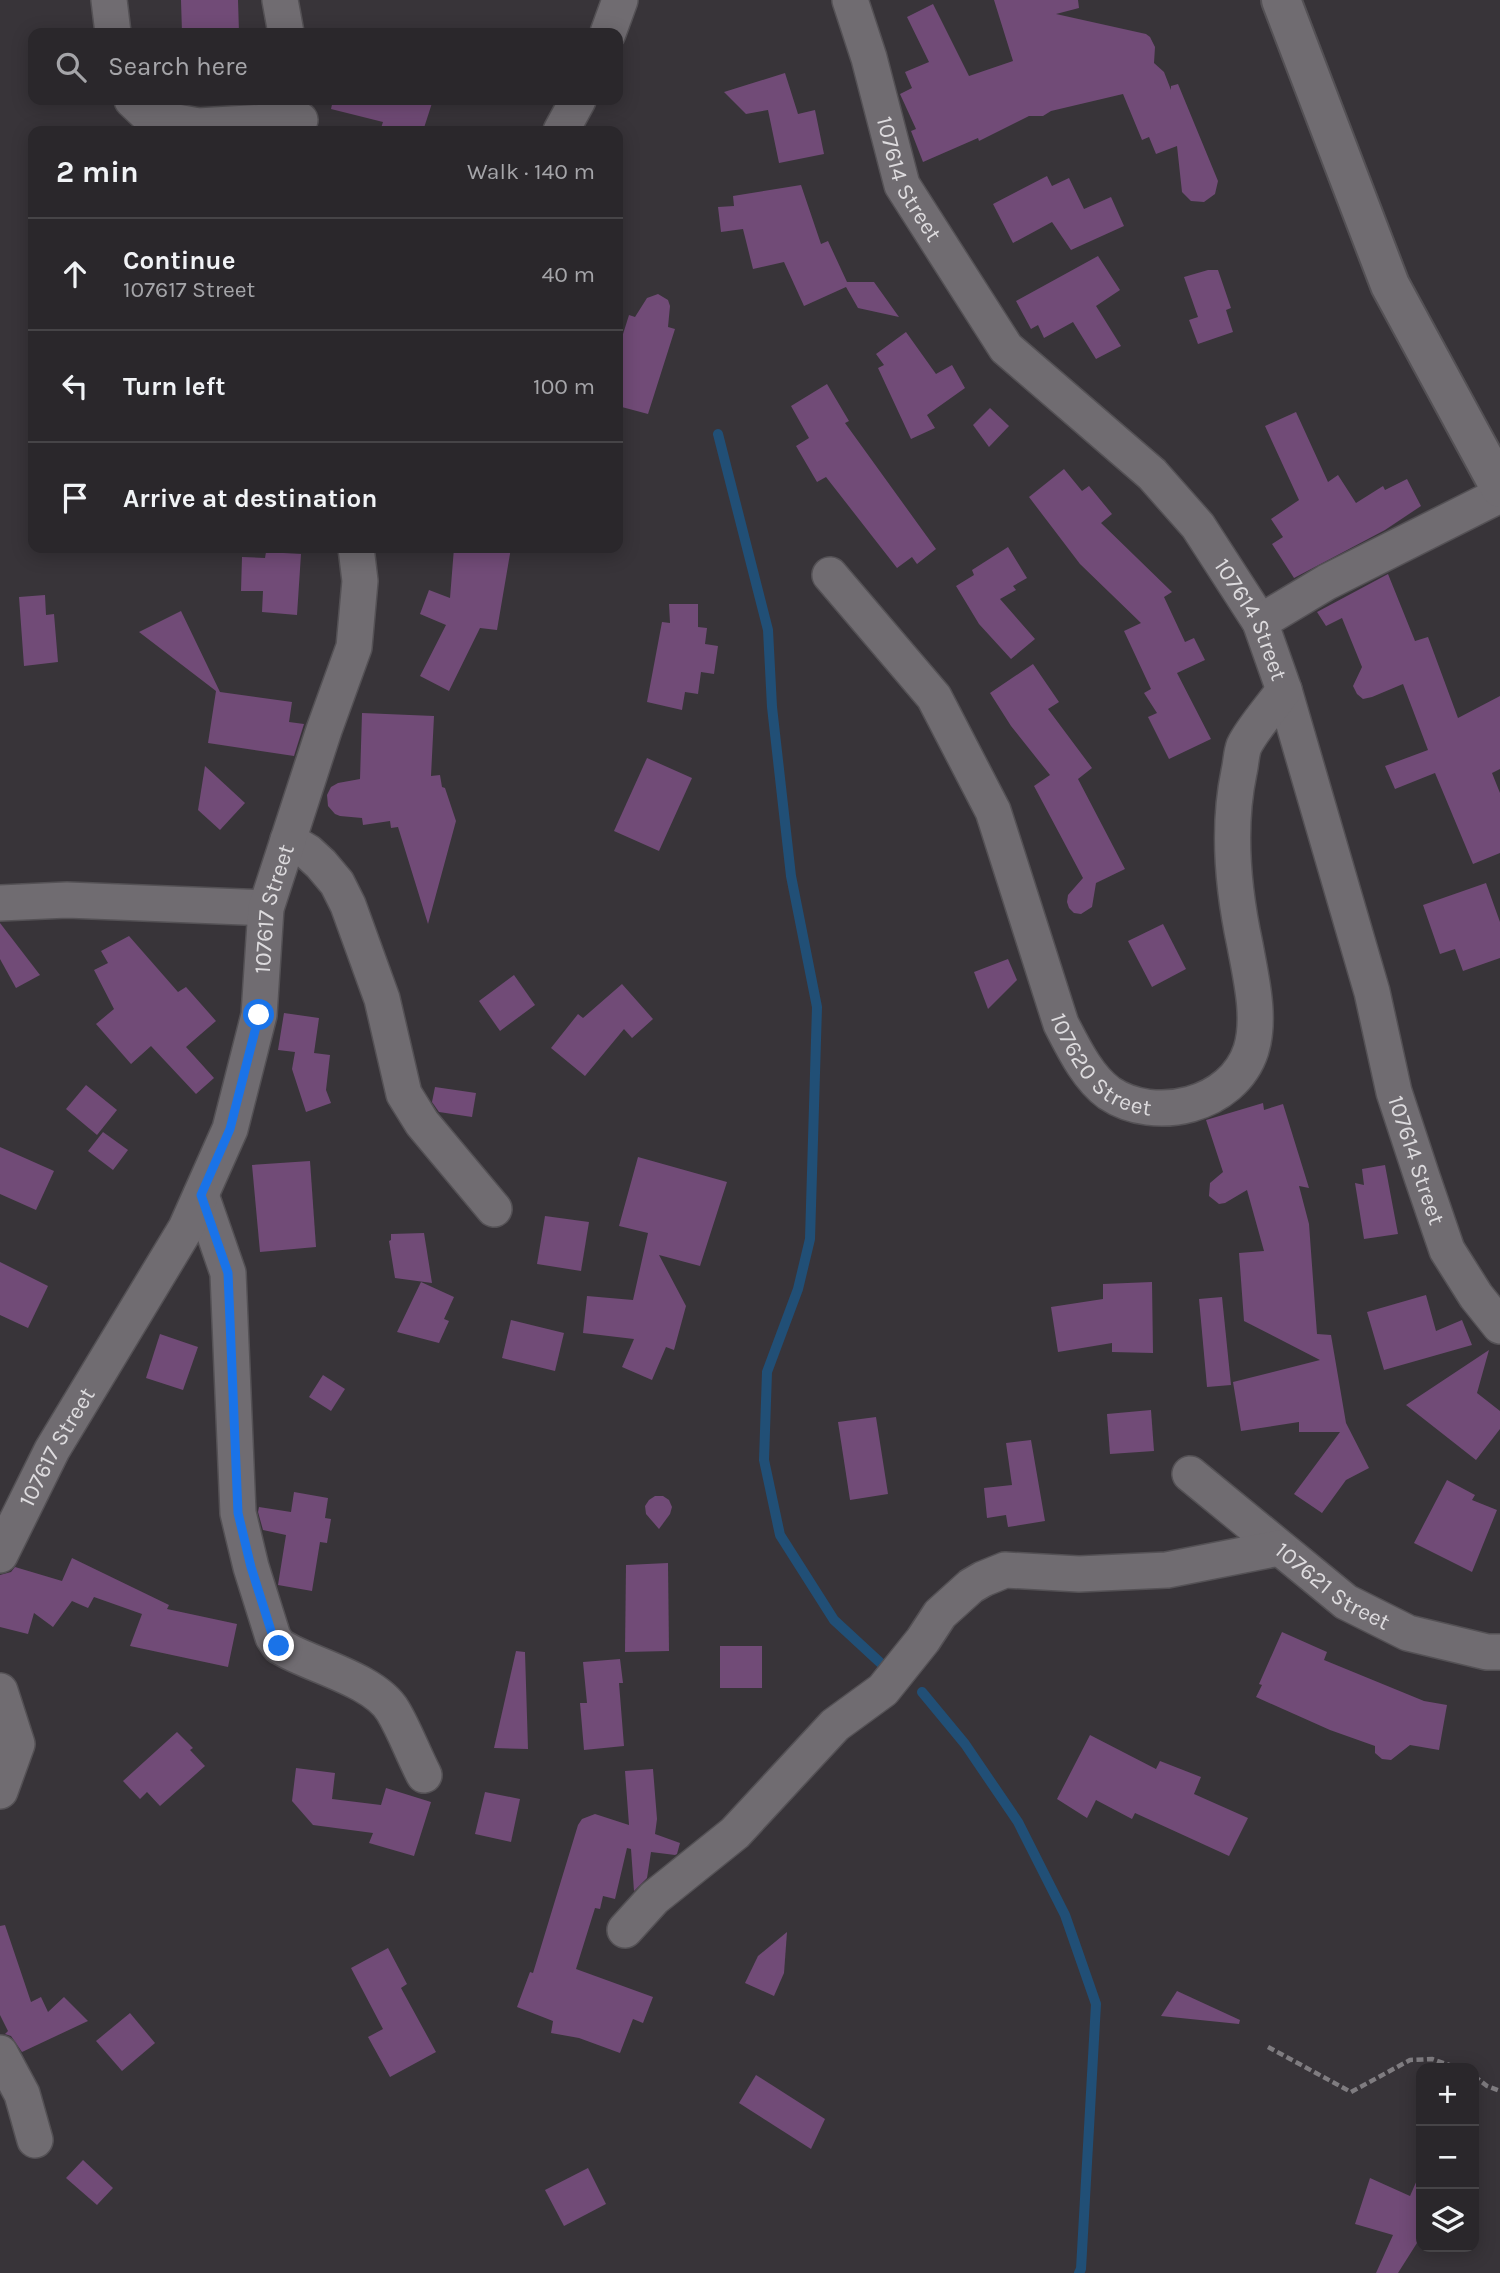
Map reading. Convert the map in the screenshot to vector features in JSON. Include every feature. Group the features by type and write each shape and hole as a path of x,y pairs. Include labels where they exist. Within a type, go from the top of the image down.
{"main road":[{"path":"1281,0 1390,285 1500,488"}],"street":[{"path":"110,0 113,28"},
{"path":"280,0 285,28"},
{"path":"610,28 620,0"},
{"name":"107614 Street","path":"850,0 869,58 902,185 1006,348 1152,474 1198,526 1260,622 1284,690 1372,992 1394,1092 1422,1177 1447,1250 1476,1296 1500,1326"},
{"path":"137,105 150,117 198,126 299,117"},
{"path":"564,126 575,105"},
{"path":"1260,622 1327,582 1500,495"},
{"name":"107617 Street","path":"0,1555 52,1450 186,1228 230,1129 259,1015 266,908 354,647 360,582 357,553"},
{"name":"107620 Street","path":"830,575 934,697 993,810 1061,1024 1077,1054 1096,1081 1108,1092 1128,1103 1143,1107 1163,1109 1208,1097 1223,1088 1243,1069 1251,1048 1254,1028 1252,982 1235,896 1234,798 1244,747 1284,690"},
{"path":"288,840 321,864 337,883 348,905 382,999 404,1094 422,1123 494,1209"},
{"path":"0,904 67,900 266,908"},
{"path":"201,1195 228,1273 238,1513 251,1567 273,1637 279,1646 357,1683 385,1701 393,1710 424,1775"},
{"name":"107621 Street","path":"1191,1474 1346,1602 1408,1633 1487,1653 1500,1653"},
{"path":"625,1930 654,1898 735,1833 835,1725 883,1690 940,1615 983,1578 1005,1570 1079,1574 1167,1570 1279,1548"},
{"path":"0,1691 17,1744 0,1791"},
{"path":"0,2053 22,2094 35,2140"}],"path":[{"path":"1268,2047 1351,2092 1410,2060 1432,2059 1444,2063"},
{"path":"1479,2080 1500,2091"}],"building":[{"path":"181,0 238,0 239,28 182,28"},
{"path":"994,0 1078,0 1079,8 1056,14 1150,37 1155,47 1154,63 1164,72 1171,90 1171,86 1178,84 1218,181 1215,194 1204,202 1191,201 1182,192 1177,146 1156,154 1149,137 1142,140 1123,94 1051,111 1043,116 1029,116 979,141 978,138 923,162 911,131 916,129 900,94 912,88 905,72 929,62 907,17 933,4 969,76 1013,61"},
{"path":"785,73 798,114 815,110 824,154 779,163 768,110 746,114 724,92"},
{"path":"332,105 431,105 425,126 382,126 383,122 331,109"},
{"path":"1047,176 1052,186 1069,178 1084,209 1111,197 1124,226 1071,250 1052,222 1013,243 993,204"},
{"path":"801,185 821,244 828,241 847,282 874,282 899,317 858,308 846,287 804,306 784,262 753,269 743,229 721,232 718,207 734,206 733,196"},
{"path":"1098,256 1120,290 1096,306 1121,346 1096,359 1073,322 1044,338 1038,325 1031,329 1016,301"},
{"path":"1218,270 1231,308 1226,310 1233,332 1198,344 1189,320 1198,317 1184,277"},
{"path":"658,294 668,300 668,327 675,329 648,414 623,407 623,334 629,315 635,317 647,298"},
{"path":"906,332 936,374 952,365 965,388 927,415 935,428 911,439 878,368 884,365 876,354"},
{"path":"827,384 849,421 845,423 936,549 917,564 912,557 897,568 826,477 817,482 796,446 809,438 791,406"},
{"path":"990,408 1009,426 989,447 973,425"},
{"path":"1296,412 1328,482 1338,475 1356,503 1383,486 1385,490 1407,479 1421,506 1385,530 1294,578 1272,544 1283,537 1271,519 1299,500 1265,426"},
{"path":"1064,469 1082,491 1089,486 1112,514 1101,523 1172,592 1164,597 1185,642 1194,638 1205,660 1177,673 1211,739 1169,759 1148,717 1157,713 1144,693 1151,689 1124,631 1141,623 1080,564 1029,497"},
{"path":"1008,547 1027,578 1013,586 1016,590 1000,599 1035,639 1011,659 979,624 956,586 974,575 972,570"},
{"path":"266,553 301,554 297,615 262,612 263,591 241,591 242,557 265,558"},
{"path":"454,553 510,553 497,630 480,628 449,691 420,676 446,625 420,614 429,590 450,598"},
{"path":"1388,574 1415,641 1428,637 1458,718 1500,696 1500,769 1492,773 1500,793 1500,853 1473,864 1435,773 1395,789 1385,766 1428,750 1403,684 1363,699 1357,694 1353,686 1362,667 1342,618 1326,626 1317,612"},
{"path":"45,595 46,615 54,614 58,662 24,666 19,597"},
{"path":"669,604 698,604 698,627 707,628 705,644 718,646 714,674 701,672 698,694 685,692 682,710 647,702 662,622 670,623"},
{"path":"181,611 220,692 292,702 289,722 304,724 294,756 208,743 216,691 139,632"},
{"path":"1033,664 1059,702 1048,709 1092,768 1078,779 1125,869 1096,883 1092,907 1081,914 1074,913 1067,902 1068,895 1083,878 1034,786 1050,775 1011,726 990,693"},
{"path":"362,713 434,716 431,776 440,775 456,821 428,924 398,827 391,828 390,821 363,825 362,818 340,816 328,806 327,795 331,787 360,779"},
{"path":"647,758 692,778 659,851 614,831"},
{"path":"205,766 245,803 220,830 198,810"},
{"path":"1486,883 1500,922 1500,958 1463,971 1455,949 1440,954 1423,905"},
{"path":"0,923 40,975 16,988 0,959"},
{"path":"1163,924 1186,969 1152,987 1128,941"},
{"path":"129,936 178,992 186,987 216,1021 186,1047 214,1078 196,1094 151,1046 131,1064 96,1024 114,1009 94,970 108,963 101,951"},
{"path":"1008,959 1017,980 988,1009 974,972"},
{"path":"514,975 535,1005 500,1031 479,1001"},
{"path":"622,984 653,1019 632,1038 624,1029 585,1076 551,1048 578,1014 583,1018"},
{"path":"284,1013 319,1018 314,1053 330,1055 326,1090 331,1103 306,1112 292,1069 295,1052 278,1050"},
{"path":"86,1085 117,1110 97,1135 66,1109"},
{"path":"435,1087 476,1093 472,1117 439,1112 432,1102"},
{"path":"1263,1103 1264,1110 1283,1104 1309,1188 1299,1186 1309,1224 1317,1334 1331,1335 1346,1423 1369,1468 1346,1480 1322,1513 1294,1494 1340,1432 1299,1432 1299,1422 1241,1431 1233,1382 1320,1360 1244,1321 1239,1253 1264,1251 1247,1190 1219,1204 1209,1196 1210,1183 1223,1172 1206,1120"},
{"path":"103,1132 128,1150 113,1170 88,1151"},
{"path":"0,1147 54,1171 36,1210 0,1194"},
{"path":"638,1157 727,1182 700,1266 659,1255 686,1306 674,1350 666,1347 652,1380 622,1367 634,1339 583,1333 587,1296 633,1300 648,1233 619,1226"},
{"path":"310,1161 316,1247 260,1252 252,1165"},
{"path":"1385,1165 1398,1234 1364,1239 1355,1183 1364,1185 1362,1169"},
{"path":"545,1216 589,1222 581,1271 537,1264"},
{"path":"424,1233 432,1283 395,1278 389,1241 391,1234"},
{"path":"0,1262 48,1286 28,1328 0,1315"},
{"path":"421,1282 454,1297 444,1319 449,1321 439,1343 397,1332"},
{"path":"1152,1282 1153,1353 1112,1352 1112,1343 1058,1352 1051,1307 1103,1299 1103,1284"},
{"path":"1426,1295 1436,1331 1462,1320 1472,1345 1384,1370 1367,1312"},
{"path":"1222,1297 1231,1385 1207,1387 1199,1299"},
{"path":"511,1320 564,1333 555,1371 502,1358"},
{"path":"160,1334 198,1347 183,1390 146,1378"},
{"path":"1489,1350 1477,1393 1500,1411 1500,1429 1476,1460 1406,1405"},
{"path":"323,1375 345,1389 331,1411 309,1397"},
{"path":"1151,1410 1154,1451 1110,1454 1107,1414"},
{"path":"876,1417 888,1494 850,1500 838,1422"},
{"path":"1031,1440 1045,1521 1008,1527 1006,1515 987,1518 984,1488 1012,1485 1006,1443"},
{"path":"1447,1480 1475,1495 1472,1500 1497,1510 1472,1572 1414,1543"},
{"path":"294,1492 328,1498 325,1518 331,1519 327,1543 320,1542 312,1591 278,1585 286,1535 263,1530 258,1512 259,1507 291,1512"},
{"path":"655,1496 663,1496 669,1500 672,1507 659,1529 646,1514 645,1506"},
{"path":"72,1558 169,1605 167,1609 237,1624 228,1667 130,1646 142,1614 94,1597 88,1608 72,1601 53,1627 34,1613 28,1634 0,1627 0,1575 11,1572 15,1567 62,1581"},
{"path":"668,1563 669,1651 625,1652 626,1565"},
{"path":"1282,1632 1327,1652 1324,1660 1424,1701 1447,1705 1439,1750 1410,1745 1391,1760 1382,1759 1375,1753 1375,1746 1330,1730 1256,1697"},
{"path":"720,1646 762,1646 762,1688 720,1688"},
{"path":"516,1651 525,1652 528,1749 494,1748"},
{"path":"620,1659 623,1683 619,1683 624,1746 584,1750 580,1703 587,1703 583,1662"},
{"path":"177,1732 193,1748 190,1750 205,1766 160,1806 147,1792 140,1799 123,1781"},
{"path":"1090,1735 1156,1769 1160,1761 1201,1777 1194,1794 1248,1818 1229,1856 1135,1813 1132,1819 1096,1800 1087,1818 1057,1799"},
{"path":"296,1768 335,1773 332,1799 381,1805 386,1788 431,1802 414,1856 369,1843 373,1833 313,1825 292,1801"},
{"path":"653,1769 657,1819 655,1834 680,1843 677,1854 651,1852 647,1878 634,1891 631,1849 627,1848 615,1899 603,1896 600,1909 595,1908 576,1969 653,1997 643,2023 633,2019 620,2053 579,2038 551,2033 553,2021 517,2007 530,1972 533,1973 578,1825 582,1819 595,1814 629,1825 625,1771"},
{"path":"485,1792 520,1799 511,1842 475,1834"},
{"path":"5,1925 31,2002 41,1997 48,2012 64,1997 88,2021 22,2052 11,2036 5,2034 8,2031 0,2015 0,1926"},
{"path":"787,1932 784,1973 774,1996 745,1983 758,1956"},
{"path":"388,1948 407,1984 401,1988 436,2052 390,2077 368,2037 383,2029 351,1968"},
{"path":"1177,1991 1240,2020 1239,2024 1161,2016"},
{"path":"130,2013 155,2043 122,2071 96,2041"},
{"path":"756,2075 825,2119 811,2149 739,2103"},
{"path":"83,2160 113,2188 97,2205 66,2178"},
{"path":"588,2168 606,2204 564,2226 545,2190"},
{"path":"1370,2178 1410,2196 1416,2182 1416,2245 1398,2273 1376,2273 1393,2235 1355,2224"}],"waterway":[{"path":"718,434 768,630 772,707 791,876 817,1007 810,1239 798,1289 767,1372 764,1460 780,1535 834,1620 886,1668"},
{"path":"922,1692 965,1744 1018,1822 1065,1915 1096,2004 1079,2273"}],"route":[{"path":"259,1015 230,1129 201,1195 228,1273 238,1513 251,1567 273,1637 279,1646"}]}
